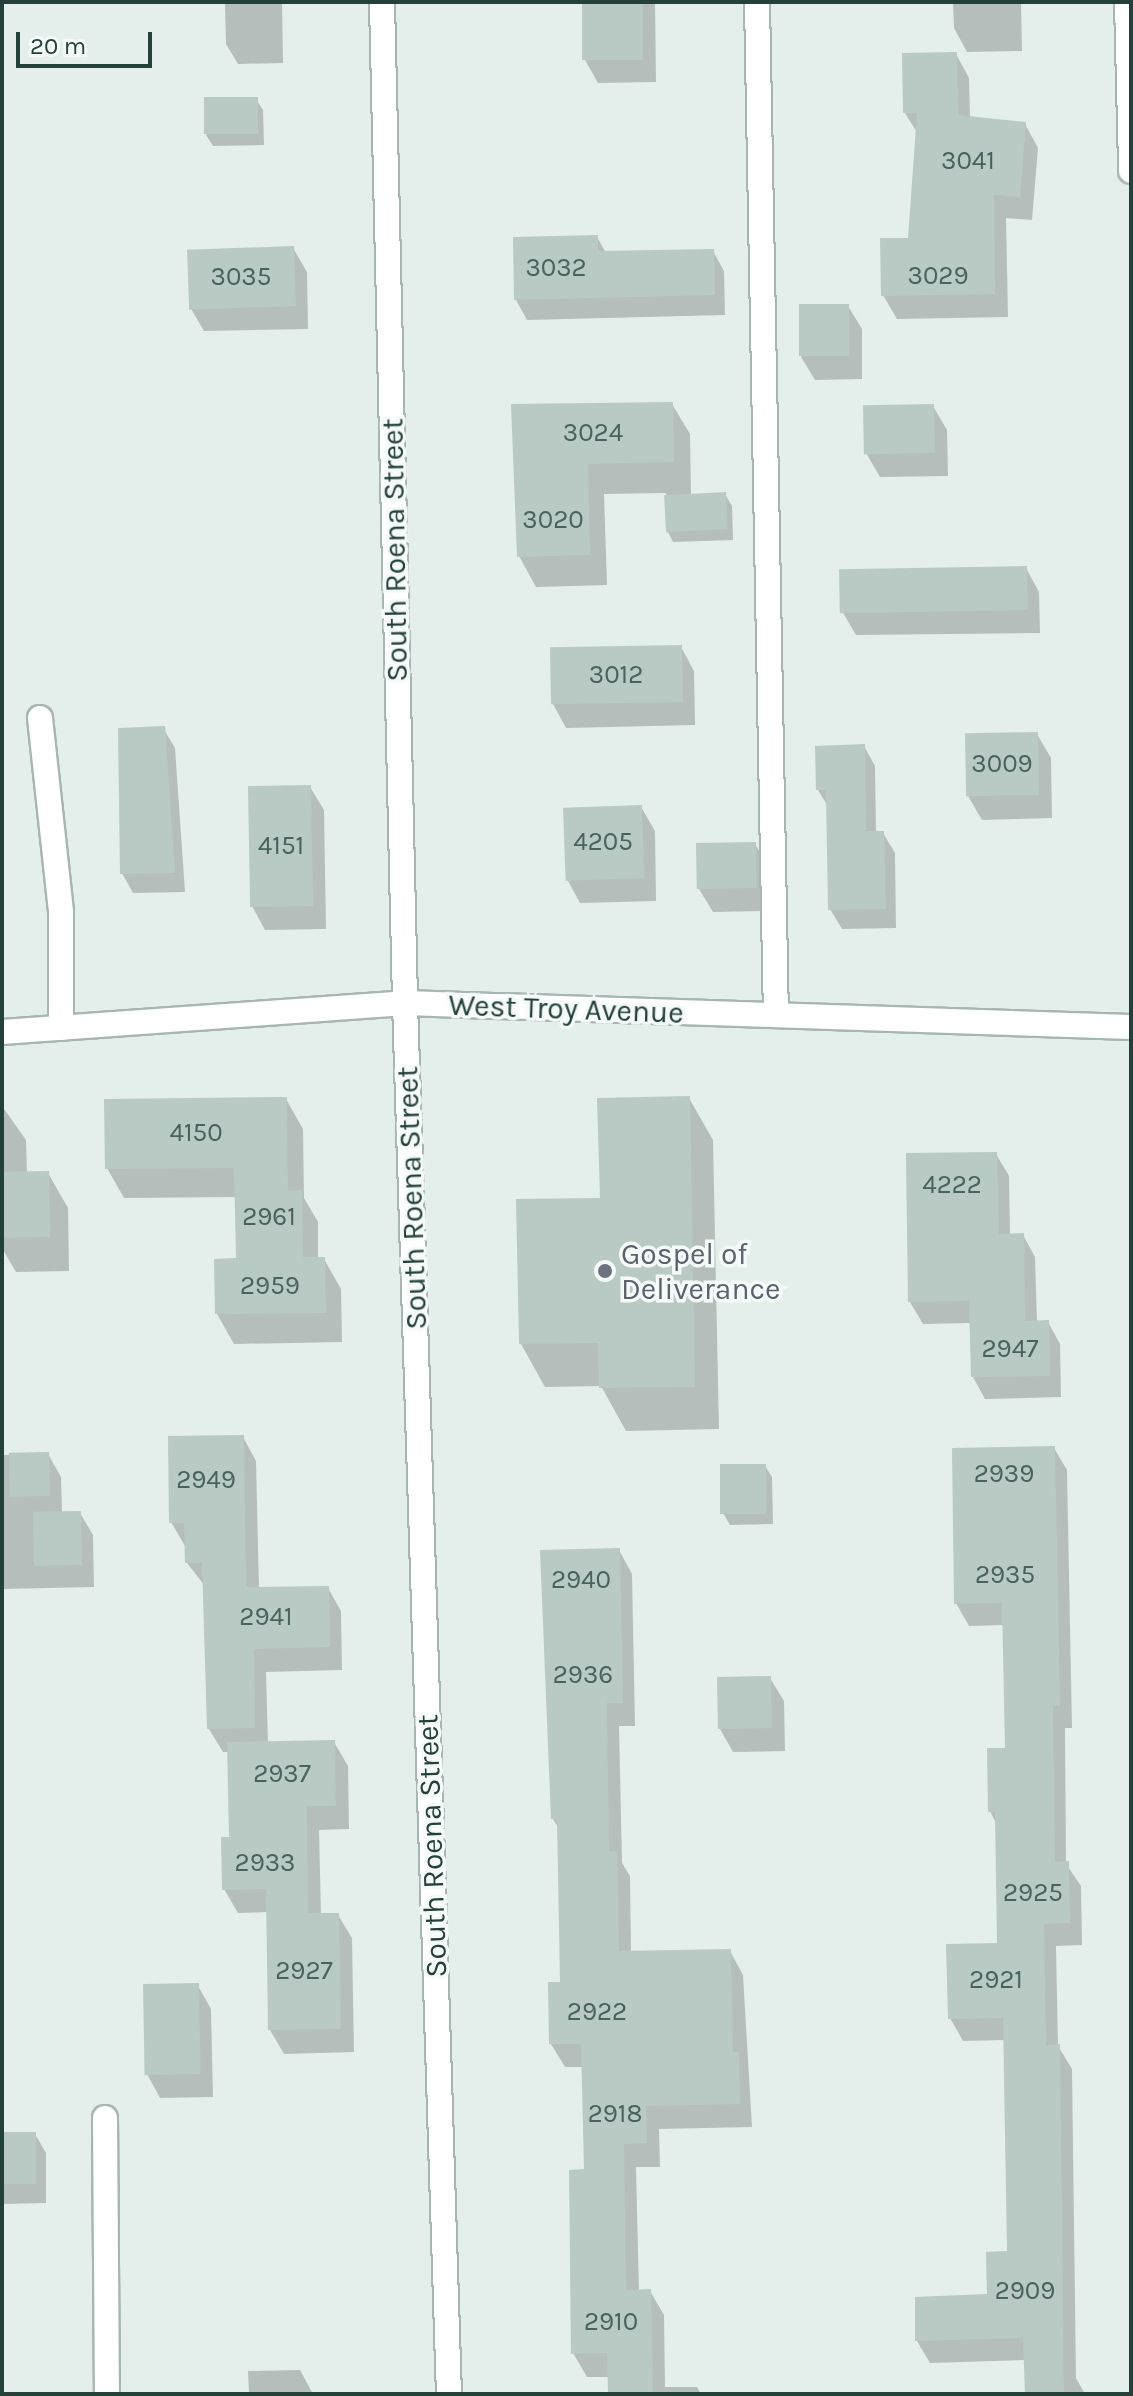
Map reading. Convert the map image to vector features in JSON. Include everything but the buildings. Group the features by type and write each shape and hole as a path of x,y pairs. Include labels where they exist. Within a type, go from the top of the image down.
{"street":[{"name":"South Roena Street","path":"382,2 405,1003 449,2394"},
{"path":"757,2 776,1015"},
{"path":"1127,2 1131,171"},
{"path":"40,718 61,912 61,1028"},
{"name":"West Troy Avenue","path":"2,1032 405,1003 1131,1027"},
{"path":"105,2118 107,2394"}],"place":[{"name":"Gospel of Deliverance","path":"605,1271"}]}
